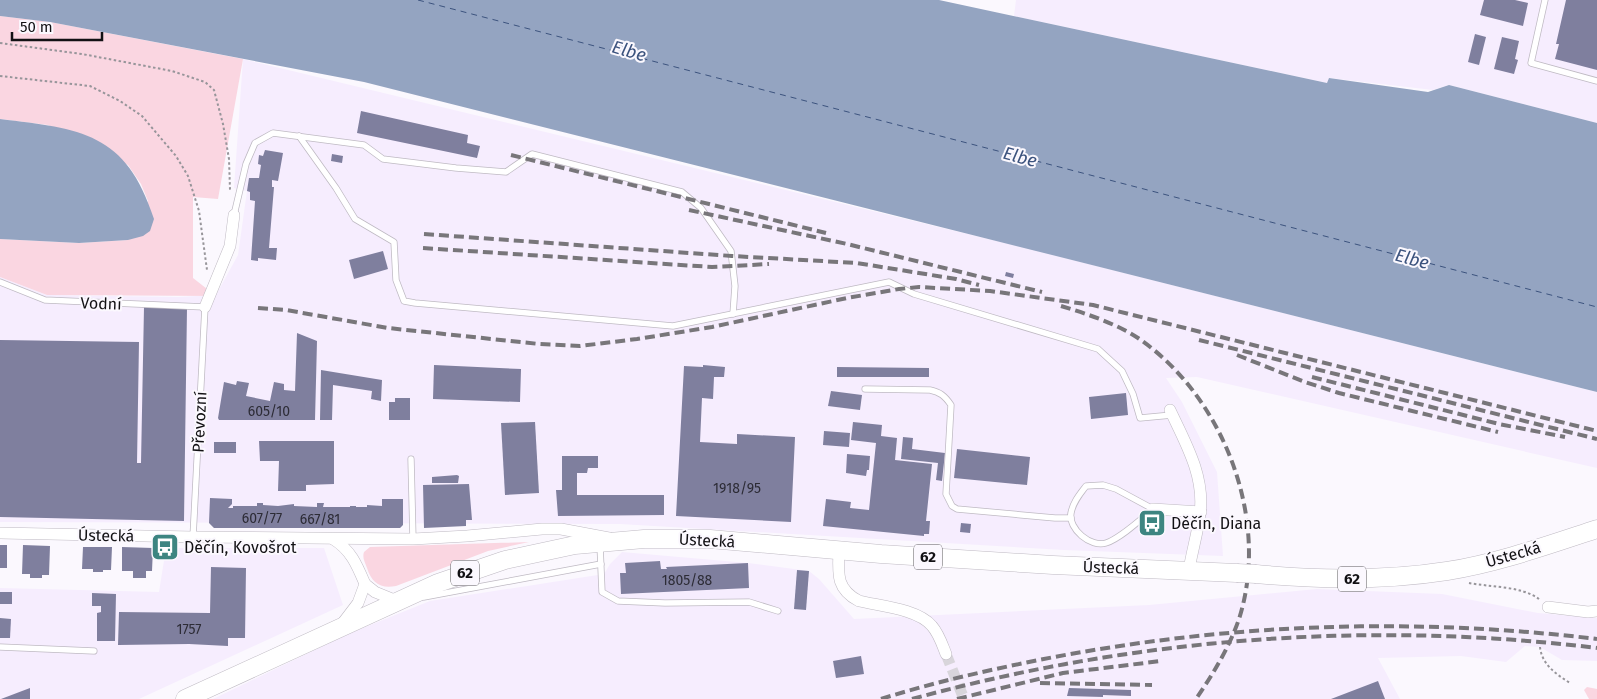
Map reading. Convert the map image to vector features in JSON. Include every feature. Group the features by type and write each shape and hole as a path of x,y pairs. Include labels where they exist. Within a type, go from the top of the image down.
{"main road":[{"name":"Ústecká","path":"338,628 446,580 505,560 575,545 619,540 710,539 1052,565 1237,572 1344,580 1448,571 1498,560 1597,528"},
{"name":"62","path":"184,699 338,628"}],"street":[{"path":"206,307 230,246 234,215"},
{"path":"1171,412 1197,472 1200,488 1201,512 1188,570"},
{"path":"1153,509 1201,512"},
{"name":"Ústecká","path":"0,533 413,539 562,529 619,540"},
{"path":"333,539 343,546 354,560 365,584 374,592 397,601"},
{"path":"839,550 838,574 841,585 851,597 859,601 919,615 933,626 946,654"},
{"path":"338,628 358,603 365,584"},
{"path":"1548,607 1588,612 1597,611"}],"lane":[{"path":"1545,0 1531,63 1597,81"},
{"path":"234,215 246,164 255,143 273,133 364,145 383,159 506,172 532,154 682,192 701,208 731,251 735,286 733,314"},
{"path":"299,136 336,188 355,220 394,242 396,280 404,301 673,326 889,282 914,294 1098,349 1122,371 1140,418 1171,412"},
{"name":"Vodní","path":"0,282 45,300 206,307"},
{"name":"Převozní","path":"193,537 206,307"},
{"path":"865,389 938,391 951,405 946,494 952,506 957,509 1071,518"},
{"path":"411,459 413,539"},
{"path":"1103,485 1116,489 1153,509 1119,536 1106,543 1095,544 1086,540 1076,530 1070,515 1075,501 1086,486 1103,485"},
{"path":"600,543 602,592 618,601 665,603 749,602 778,611"},
{"path":"397,601 451,593 601,564"},
{"path":"0,647 94,651"}],"path":[{"path":"0,43 82,54 172,71 205,82 214,90 223,124 229,159 230,193"},
{"path":"0,76 90,86 120,101 142,116 176,156 188,176 199,211 210,295"},
{"path":"1468,583 1506,587 1536,596 1548,607"},
{"path":"1540,648 1544,661 1548,666 1557,675 1570,683"}],"shaded area":[{"path":"1016,0 1597,0 1597,123 1449,85 1433,90 1329,78 1327,83 1014,16"},
{"path":"0,16 50,22 243,59 218,199 193,197 193,278 216,296 47,295 0,277 0,239 79,243 128,240 148,201 141,184 128,165 48,125 0,119"},
{"path":"243,59 1001,242 1597,392 1597,468 1197,377 1166,378 1182,402 1217,472 1223,556 1064,550 620,524 0,522 0,277 47,295 178,297 216,295 238,255 247,191 234,188"},
{"path":"529,542 488,551 390,587 381,586 371,578 363,556 364,552 370,547"},
{"path":"166,548 324,548 343,605 139,699 0,699 0,588 159,592"},
{"path":"622,552 748,563 809,571 819,579 854,619 1149,605 1317,589 1442,594 1538,613 1597,618 1597,661 1562,660 1540,647 1525,646 1506,662 1461,656 1378,658 1400,699 213,699 348,634 430,601 604,574 610,564"},
{"path":"1587,687 1597,689 1597,699 1589,699 1584,690"}],"water":[{"name":"Elbe","path":"0,0 939,0 1327,83 1329,78 1428,92 1449,85 1597,123 1597,392 364,82 50,22 0,16"},
{"path":"0,119 77,132 97,140 114,152 130,168 143,190 154,219 150,231 143,236 128,240 79,243 0,239"}],"building":[{"path":"1484,0 1515,0 1528,3 1523,26 1480,15"},
{"path":"1566,0 1597,0 1597,70 1555,59 1559,44 1556,44"},
{"path":"1475,34 1486,37 1479,65 1468,62"},
{"path":"1502,37 1519,41 1515,59 1518,60 1514,74 1494,69"},
{"path":"361,111 468,135 467,143 480,146 477,158 357,133"},
{"path":"265,150 283,153 278,181 272,180 272,187 274,187 269,248 277,248 276,260 258,258 258,261 251,260 255,201 250,200 250,192 247,191 249,178 259,178 261,165 258,164 259,155 263,156"},
{"path":"332,154 343,156 342,163 331,161"},
{"path":"383,251 388,269 354,279 349,260"},
{"path":"1006,272 1014,274 1013,278 1005,276"},
{"path":"144,307 187,308 184,521 0,517 0,340 139,342 137,463 141,463"},
{"path":"297,333 317,341 315,420 219,420 224,382 236,385 237,381 249,383 246,396 270,401 274,382 284,384 284,390 295,391"},
{"path":"434,365 521,369 520,402 433,399"},
{"path":"703,365 725,367 724,377 714,377 713,399 702,398 700,442 737,444 737,434 795,437 791,522 676,516 684,366 703,367"},
{"path":"837,367 929,368 929,377 837,377"},
{"path":"321,370 382,380 381,401 371,399 372,391 333,385 332,420 320,420"},
{"path":"831,391 862,395 860,410 828,406"},
{"path":"1126,393 1128,415 1091,419 1089,397"},
{"path":"395,398 410,398 410,420 389,420 389,402 395,402"},
{"path":"535,422 539,493 505,495 501,423"},
{"path":"853,422 882,425 881,436 897,438 895,460 932,464 926,521 930,521 929,534 924,534 924,536 823,526 826,499 851,502 850,508 869,510 876,443 851,440"},
{"path":"824,431 850,433 849,447 823,445"},
{"path":"903,437 913,438 912,449 945,453 942,481 936,480 938,463 901,459"},
{"path":"259,441 334,441 334,484 306,485 306,491 278,491 279,461 260,461"},
{"path":"214,442 236,442 236,453 214,453"},
{"path":"957,449 1030,457 1027,485 954,478"},
{"path":"847,454 870,456 869,470 867,470 866,476 846,473"},
{"path":"562,456 598,456 598,468 588,468 587,473 577,473 577,495 664,495 664,515 558,516 556,490 562,490"},
{"path":"459,476 458,483 432,483 432,477"},
{"path":"469,484 472,520 466,520 466,526 424,528 423,485"},
{"path":"210,498 232,499 232,504 228,508 233,508 233,506 257,506 257,503 278,506 294,504 294,506 317,507 317,503 324,503 323,507 367,507 367,505 382,506 382,499 403,499 403,525 400,528 214,528 209,523"},
{"path":"961,523 971,524 970,533 960,532"},
{"path":"0,545 7,545 7,568 0,568"},
{"path":"23,545 50,546 49,575 42,575 42,578 30,578 30,574 22,574"},
{"path":"83,547 112,547 111,570 93,572 93,569 82,569"},
{"path":"122,547 153,548 152,571 146,571 146,578 133,578 133,571 122,571"},
{"path":"660,561 661,569 667,569 666,567 748,563 749,588 621,594 620,573 626,573 625,563"},
{"path":"211,567 246,568 245,638 228,638 228,646 189,644 118,645 119,612 210,613"},
{"path":"797,570 809,571 806,610 794,609"},
{"path":"0,592 12,592 12,604 0,604"},
{"path":"92,593 116,594 115,641 97,641 97,613 101,612 101,606 92,606"},
{"path":"0,618 11,619 10,638 0,638"},
{"path":"861,656 864,674 836,678 833,661"},
{"path":"1378,681 1385,699 1331,699"},
{"path":"30,688 30,699 1,699"},
{"path":"1069,688 1131,690 1131,696 1067,696"}],"ferry route":[{"path":"418,0 1597,307"}],"tunnel":[{"path":"946,654 964,699"}],"railway":[{"path":"511,155 826,233"},
{"path":"689,210 847,244 1042,292"},
{"path":"424,234 857,263 956,279 979,285"},
{"path":"423,248 712,267 769,264"},
{"path":"258,308 286,310 388,328 539,344 580,346 712,327 847,298 899,289 919,287 990,291 1093,305 1597,431"},
{"path":"1061,306 1101,319 1120,328 1138,338 1168,363 1194,392 1216,426 1232,463 1244,501 1249,541 1247,581 1239,619 1230,640 1196,699"},
{"path":"1199,340 1597,439"},
{"path":"1237,355 1305,382 1339,393 1498,432"},
{"path":"1312,377 1499,424 1565,437"},
{"path":"881,699 916,688 1024,663 1095,650 1238,632 1382,626 1525,632 1597,639"},
{"path":"912,699 996,678 1080,661 1252,640 1338,636 1425,636 1511,640 1597,648"},
{"path":"957,699 1063,673 1161,661"},
{"path":"1040,683 1152,685"}],"place":[{"name":"Děčín, Diana","path":"1152,523"},
{"name":"Děčín, Kovošrot","path":"165,547"}]}
